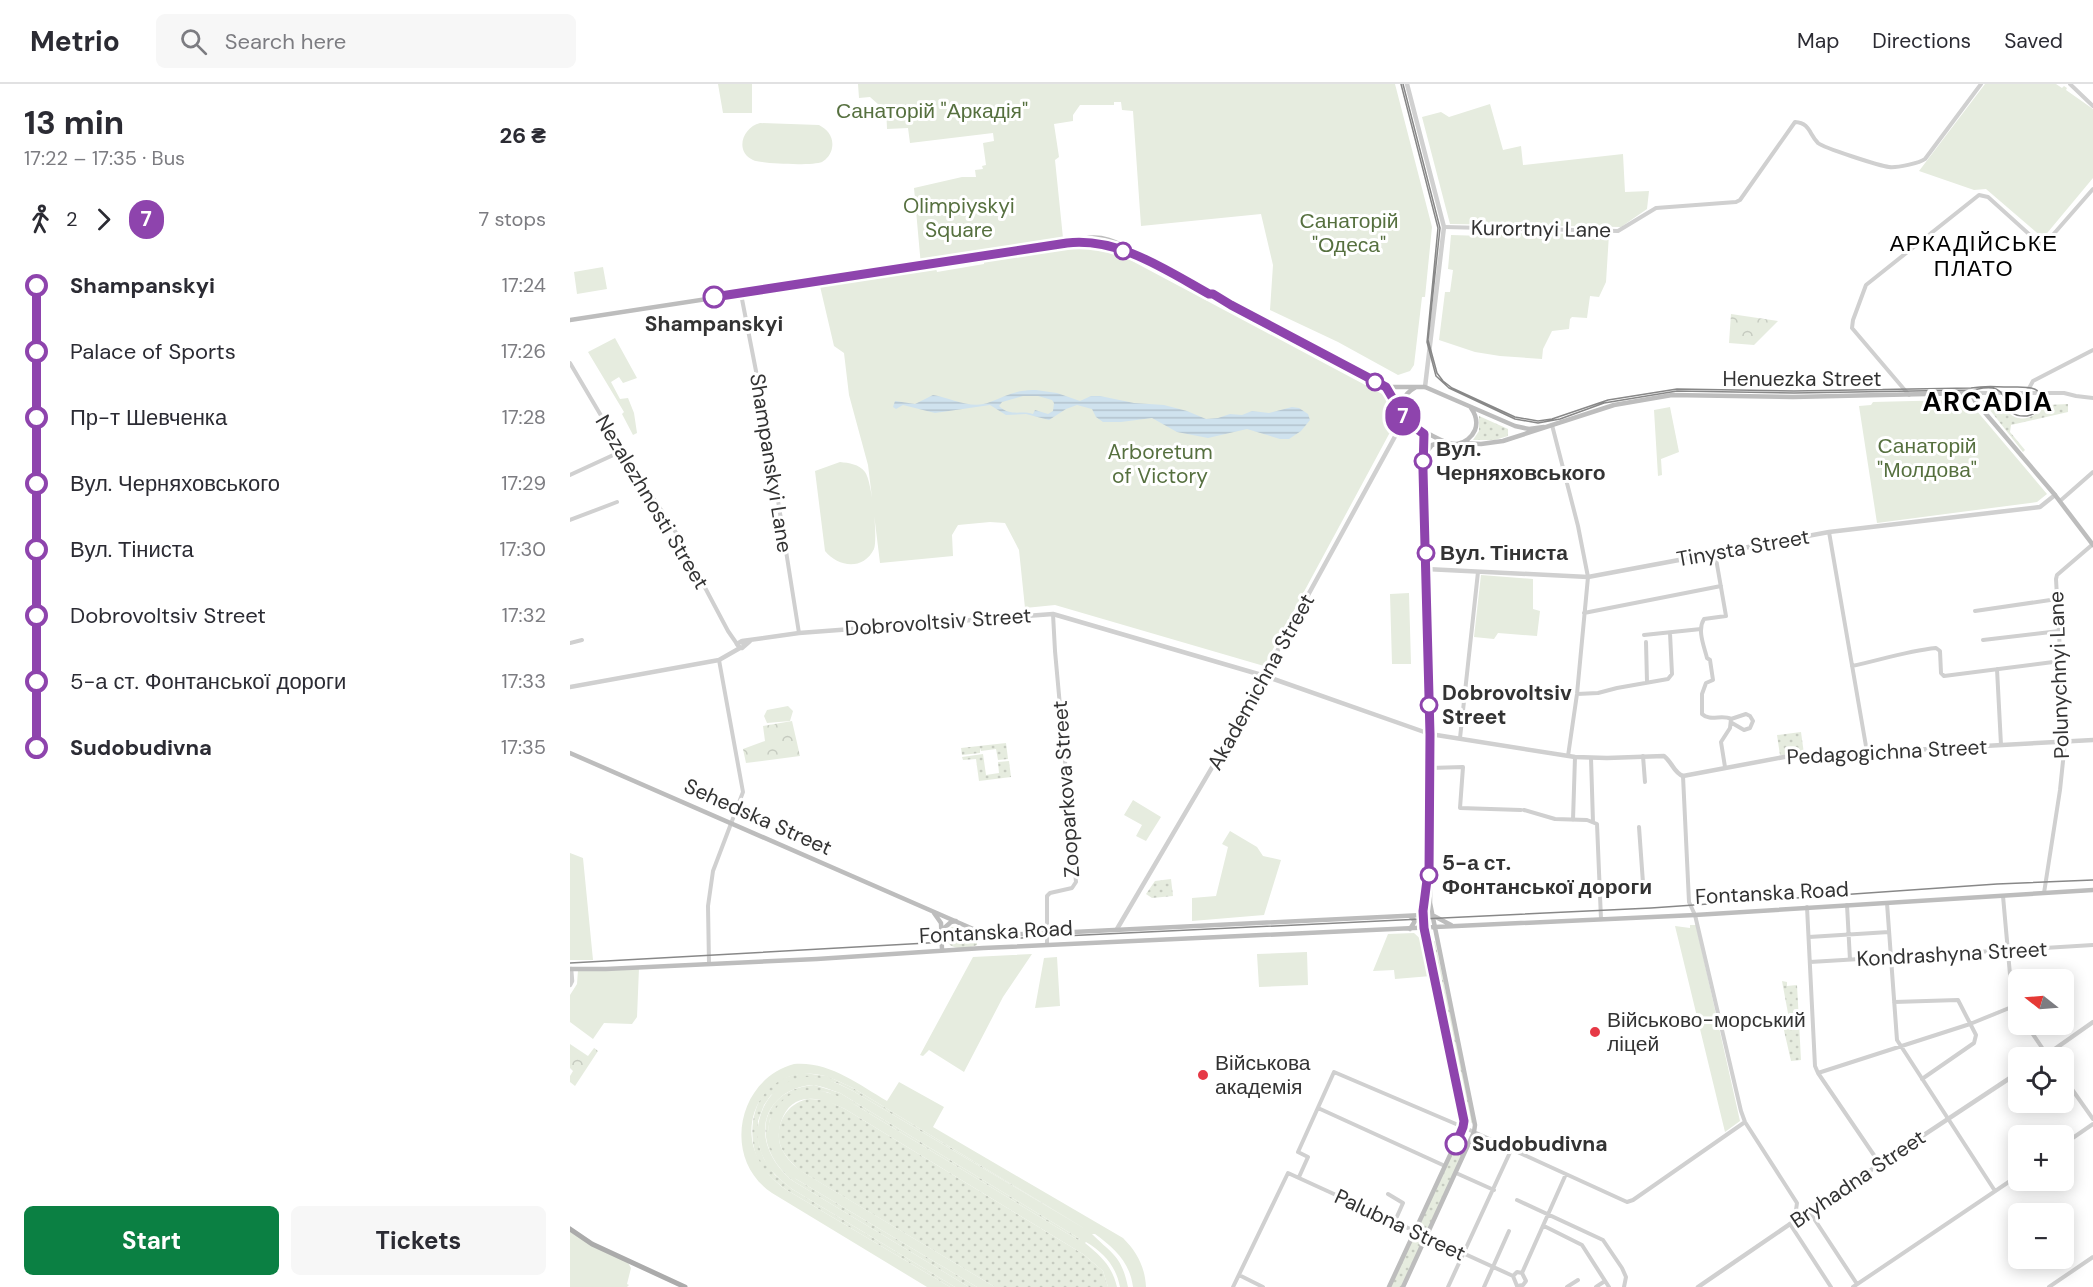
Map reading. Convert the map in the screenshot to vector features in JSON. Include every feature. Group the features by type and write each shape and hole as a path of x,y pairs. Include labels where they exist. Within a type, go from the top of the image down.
{"main road":[{"path":"570,321 1074,243 1102,244 1140,257 1226,305 1231,305 1386,387 1406,421 1446,442"},
{"path":"1402,413 1402,401 1405,395 1418,386"},
{"name":"Henuezka Street","path":"1386,387 1425,387 1506,423 1529,429 1552,425 1614,405 1672,395 1793,397 1971,393"},
{"path":"1971,393 1975,401 2060,501 2093,544"},
{"path":"1461,443 1471,436 1476,425 1474,413 1469,406"},
{"path":"1503,441 1511,434 1510,427 1506,423"},
{"name":"Henuezka Street","path":"1446,442 1481,444 1503,441 1544,427"},
{"path":"1402,1287 1456,1173 1474,1132 1475,1122 1431,903 1429,876 1430,734 1424,431"},
{"path":"1424,455 1432,445 1446,442"},
{"name":"Sehedska Street","path":"570,753 980,932"},
{"path":"1389,1287 1463,1127 1453,1066 1424,928 1423,915 1429,876"},
{"name":"Fontanska Road","path":"571,969 817,959 1342,930 1410,929 1695,915 2093,890"},
{"path":"932,911 939,918 942,951"},
{"path":"1410,916 1415,921 1410,929"},
{"path":"1434,916 1453,926"},
{"name":"Fontanska Road","path":"980,932 995,935 1434,916"},
{"path":"941,932 951,922 956,921"},
{"path":"1426,940 1433,935 1438,938"},
{"path":"570,1229 592,1244 685,1287"}],"street":[{"path":"1407,84 1444,227 1425,387"},
{"name":"Kurortnyi Lane","path":"1444,227 1617,231 1656,208 1736,202 1740,200 1793,123 1807,126 1819,144 1860,158 1890,167 1920,163 1981,84"},
{"path":"2070,84 2093,106"},
{"path":"1909,395 1852,328 1866,285 1979,195 1988,197 2041,244 2046,242 2093,189"},
{"name":"Shampanskyi Lane","path":"741,293 764,412 799,633"},
{"path":"2029,392 2033,381 2093,350"},
{"name":"Nezalezhnosti Street","path":"570,363 622,452 675,531 739,644"},
{"name":"Henuezka Street","path":"1971,393 2064,393 2093,398"},
{"name":"Akademichna Street","path":"1117,929 1179,823 1188,813 1265,675 1398,431 1402,413"},
{"path":"1552,425 1578,526 1588,577 1577,694 1568,756"},
{"path":"1398,431 1414,426"},
{"path":"570,475 622,452"},
{"path":"2060,501 2093,472"},
{"name":"Tinysta Street","path":"1426,569 1588,577 1828,532 2040,507 2055,495"},
{"path":"570,520 617,502"},
{"path":"1828,532 1867,752"},
{"name":"Polunychnyi Lane","path":"2044,894 2065,742 2057,575 2093,544"},
{"path":"1715,553 1726,616 1704,619 1702,622 1701,629 1713,680 1706,683 1704,688 1702,714 1709,718 1727,717 1732,721 1744,730 1750,728 1753,722 1746,714 1732,721 1721,742 1725,767"},
{"path":"1460,738 1478,572"},
{"path":"1584,613 1721,586"},
{"path":"1975,611 2057,599"},
{"name":"Dobrovoltsiv Street","path":"570,687 719,660 739,644 752,639 799,633 1053,614 1265,675 1430,734 1575,757 1664,756 1682,776"},
{"name":"Zooparkova Street","path":"1047,945 1048,894 1072,888 1076,882 1053,614"},
{"path":"1644,635 1701,629"},
{"path":"1983,640 2059,631"},
{"path":"1577,694 1598,693 1668,679 1671,677 1670,633"},
{"path":"570,643 582,640"},
{"path":"1646,642 1647,682"},
{"path":"1852,666 1909,651 1936,648 1940,651 1941,673 1944,676 2061,661"},
{"path":"709,964 708,906 713,871 743,792 719,660"},
{"path":"1997,669 2001,745"},
{"name":"Pedagogichna Street","path":"1682,776 1784,757 2093,740"},
{"path":"1644,756 1645,782"},
{"path":"1573,820 1575,757"},
{"path":"1591,758 1601,919"},
{"path":"1430,768 1463,767 1460,808 1522,810 1555,819 1595,823"},
{"path":"1682,776 1689,902 1695,915 1744,1122 1797,1203 1796,1210 1802,1216"},
{"path":"1639,827 1641,881 1643,883"},
{"path":"2003,896 2009,969"},
{"path":"1887,903 1899,1046 1995,1191"},
{"path":"1847,905 1850,960"},
{"path":"1807,907 1815,1066 1880,1164"},
{"path":"1809,937 1889,932"},
{"name":"Kondrashyna Street","path":"1810,962 2093,945"},
{"path":"570,985 571,969"},
{"path":"1894,1002 1958,1000 1976,1035 1974,1043 1922,1079"},
{"path":"1818,1073 2008,1008"},
{"path":"2058,1047 2093,1022"},
{"path":"1299,1177 1308,1157 1298,1152 1334,1072 1512,1148 1623,1201 1633,1200 1744,1122"},
{"name":"Bryhadna Street","path":"1698,1287 2008,1079"},
{"path":"2074,1092 2093,1119"},
{"path":"1318,1108 1445,1166"},
{"path":"2074,1137 2093,1124"},
{"path":"1448,1287 1512,1148"},
{"name":"Palubna Street","path":"1239,1275 1288,1173 1513,1276"},
{"path":"1456,1173 1494,1190"},
{"path":"1522,1273 1566,1174"},
{"path":"1809,1211 1855,1286 2008,1182"},
{"path":"1388,1194 1403,1203 1395,1222"},
{"path":"1517,1200 1603,1240 1622,1268 1626,1277 1624,1287"},
{"path":"1790,1224 1831,1287"},
{"path":"1544,1226 1582,1245 1609,1287"},
{"path":"1484,1287 1509,1231"},
{"path":"2049,1287 2057,1285 2093,1257"},
{"path":"1517,1272 1522,1273 1526,1277 1524,1286 1517,1286 1513,1276 1517,1272"},
{"path":"1233,1287 1239,1275 1263,1287"},
{"path":"1567,1287 1578,1280"},
{"path":"1596,1287 1605,1281"}],"green space":[{"path":"718,84 752,84 752,113 723,113"},
{"path":"858,84 1395,84 1432,227 1425,297 1422,297 1414,365 1410,371 1398,375 1338,342 1270,310 1273,265 1261,214 1141,226 1133,111 1122,110 1121,102 1114,102 1114,105 1080,105 1073,115 1073,121 1054,124 1059,157 1055,160 1063,238 921,266 914,188 962,177 976,177 975,170 983,169 982,166 986,165 983,143 994,141 993,133 910,143 908,128 887,129 886,105 879,105 870,97 859,98"},
{"path":"1985,84 2056,84 2067,88 2066,90 2093,109 2093,178 2043,238 1986,189 1974,190 1919,171"},
{"path":"1490,104 1503,150 1521,146 1523,165 1623,154 1625,192 1649,191 1647,209 1621,227 1450,224 1422,117 1441,112 1449,117"},
{"path":"760,123 819,125 831,137 831,152 824,161 817,163 776,163 753,160 747,156 742,145 749,129"},
{"path":"1485,233 1609,234 1606,282 1599,297 1590,296 1587,318 1572,317 1569,329 1552,331 1543,349 1542,359 1475,352 1439,340 1445,292 1450,292 1453,270 1448,269 1451,235 1484,236"},
{"name":"Arboretum of Victory","path":"1102,245 1384,395 1387,401 1384,409 1387,419 1395,423 1264,666 1055,605 1025,608 1019,550 1005,523 958,525 952,535 953,556 880,563 868,465 849,395 844,353 834,346 819,282 935,265 937,272 984,264 984,259"},
{"path":"603,267 607,289 577,294 574,272"},
{"path":"1731,314 1778,321 1754,345 1729,343"},
{"path":"615,338 637,378 623,383 619,377 611,382 620,399 628,398 634,413 637,433 633,435 622,414 624,412 588,352"},
{"name":"Санаторій \"Молдова\"","path":"1953,400 1967,404 1972,411 1976,410 2047,494 2037,502 1877,523 1859,406 1871,405 1873,402"},
{"path":"1982,400 2001,400 2009,413 2019,418 2035,415 2044,401 2047,405 2068,404 2068,412 2011,425 2010,432 2025,450 2023,452"},
{"path":"1670,407 1679,452 1661,459 1662,475 1658,476 1654,410"},
{"path":"1479,416 1508,429 1508,436 1495,440 1473,440 1479,431"},
{"path":"840,462 850,463 863,469 868,477 872,497 875,522 874,549 864,561 857,564 837,561 825,551 815,471"},
{"path":"1481,575 1533,579 1533,609 1540,611 1537,636 1498,633 1494,639 1474,637"},
{"path":"1409,593 1411,664 1392,664 1390,594"},
{"path":"788,706 793,711 790,721 767,723 764,716 767,710"},
{"path":"792,721 800,756 746,763 743,749 765,741 763,726"},
{"path":"1801,732 1804,754 1780,755 1777,735"},
{"path":"1006,743 1008,759 998,760 996,749 981,751 980,748 980,753 962,755 961,748"},
{"path":"983,754 986,775 999,773 998,762 1009,761 1011,777 979,781 976,759 963,760 962,757"},
{"path":"1133,800 1161,817 1146,841 1136,836 1142,825 1124,815"},
{"path":"1230,831 1257,847 1263,856 1281,860 1264,915 1192,921 1192,898 1216,896 1228,847 1222,844"},
{"path":"570,853 583,858 593,960 570,960"},
{"path":"1171,879 1173,896 1152,898 1146,894 1155,881"},
{"path":"1690,925 1696,925 1740,1121 1725,1132 1675,926 1690,928"},
{"path":"952,927 972,935 977,940 977,945 966,948 951,946 946,938 946,931"},
{"path":"1414,933 1425,943 1431,976 1395,979 1394,970 1373,971 1388,934"},
{"path":"1435,941 1474,1123 1466,1122 1428,943"},
{"path":"1307,952 1308,985 1259,987 1257,954"},
{"path":"1032,954 1003,997 964,1072 929,1050 923,1056 920,1055 973,957"},
{"path":"1057,957 1060,1006 1035,1008 1044,958"},
{"path":"639,968 637,1017 632,1024 604,1023 593,1039 570,1022 570,995 577,984 578,970"},
{"path":"1782,981 1787,982 1787,986 1797,985 1801,1060 1791,1061 1783,1026 1790,1024"},
{"path":"570,1044 588,1056 594,1048 598,1051 575,1086 570,1082 573,1071 570,1068"},
{"path":"794,1064 807,1064 831,1070 887,1101 899,1082 944,1107 933,1127 1123,1238 1139,1260 1146,1287 1133,1287 1128,1270 1120,1256 1095,1234 1092,1234 1119,1262 1128,1287 1120,1287 1116,1273 1108,1261 1086,1242 1109,1267 1117,1287 1108,1287 1103,1271 1083,1254 845,1109 828,1102 815,1099 802,1100 791,1105 787,1110 779,1128 779,1141 792,1163 806,1174 995,1287 977,1287 796,1179 775,1156 768,1137 768,1127 779,1104 792,1094 807,1090 822,1091 857,1106 1078,1240 1080,1239 840,1093 823,1087 813,1085 796,1088 782,1096 773,1106 767,1117 765,1129 766,1140 776,1163 793,1181 969,1287 955,1287 792,1189 766,1164 759,1145 760,1116 774,1092 785,1083 799,1078 814,1077 834,1082 853,1091 1087,1230 853,1088 824,1076 797,1075 782,1080 769,1089 760,1101 751,1130 753,1146 760,1162 771,1177 785,1189 950,1287 927,1287 772,1193 756,1179 746,1161 742,1142 742,1122 748,1103 759,1086 774,1073"},
{"path":"804,1073 827,1076 853,1088 1087,1230 837,1083 813,1077 771,1095 758,1121 759,1146 764,1159 775,1175 792,1189 955,1287 950,1287 785,1189 761,1166 755,1152 752,1131 760,1100 776,1082"},
{"path":"814,1085 840,1093 1080,1239 1078,1240 857,1106 827,1092 808,1091 770,1119 768,1130 796,1179 977,1287 969,1287 793,1181 780,1168 771,1153 766,1138 766,1123 771,1109 780,1098 794,1089"},
{"path":"826,1100 845,1109 1083,1254 1103,1271 1108,1287 995,1287 799,1170 782,1150 779,1131 788,1110 801,1101"},
{"path":"1459,1140 1467,1144 1426,1233 1417,1228"},
{"path":"570,1231 627,1261 631,1268 627,1284 629,1285 627,1287 570,1287"},
{"path":"1414,1236 1423,1240 1401,1287 1390,1287"}],"water":[{"path":"1036,390 1057,393 1080,401 1091,396 1100,396 1134,403 1164,405 1206,419 1230,414 1242,415 1252,411 1269,413 1292,407 1299,408 1308,414 1310,420 1301,431 1289,439 1280,439 1247,429 1208,438 1177,432 1152,418 1103,422 1096,417 1092,409 1077,405 1049,420 1026,414 1006,415 990,405 935,413 903,405 896,409 893,407 895,401 915,404 933,395 976,405 1012,393","holes":["1023,396 1038,396 1052,400 1053,411 1048,414 1035,410 1033,414 1011,412 999,406 1002,402"]}],"tram line":[{"path":"1401,84 1438,228 1427,342 1436,376 1449,388 1515,419 1538,423 1560,419 1604,403 1677,391 1794,393 1990,388 2001,392 2014,414 2027,416 2039,409 2040,394 2036,390 2024,387 1794,391 1677,389 1608,400 1552,419 1538,421 1515,417 1452,388 1437,373 1428,340 1440,228 1403,84"},
{"path":"570,963 981,940 1651,908 1997,884 2093,880"}],"bus line":[{"name":"7","path":"714,297 1067,243 1102,244 1140,257 1386,387 1406,421 1424,431 1431,831 1429,876 1423,919 1464,1121 1456,1144"}],"place":[{"name":"Shampanskyi","path":"714,297"},
{"name":"Вул. Черняховського","path":"1423,461"},
{"name":"Вул. Тіниста","path":"1426,553"},
{"name":"Dobrovoltsiv Street","path":"1429,705"},
{"name":"5-а ст. Фонтанської дороги","path":"1429,875"},
{"name":"Військово-морський ліцей","path":"1595,1032"},
{"name":"Військова академія","path":"1203,1075"},
{"name":"Sudobudivna","path":"1456,1144"}],"district":[{"name":"АРКАДІЙСЬКЕ ПЛАТО","path":"1974,256"},
{"name":"ARCADIA","path":"1988,402"}],"park label":[{"name":"Санаторій \"Аркадія\"","path":"932,111"},
{"name":"Olimpiyskyi Square","path":"959,218"},
{"name":"Санаторій \"Одеса\"","path":"1349,233"}]}
